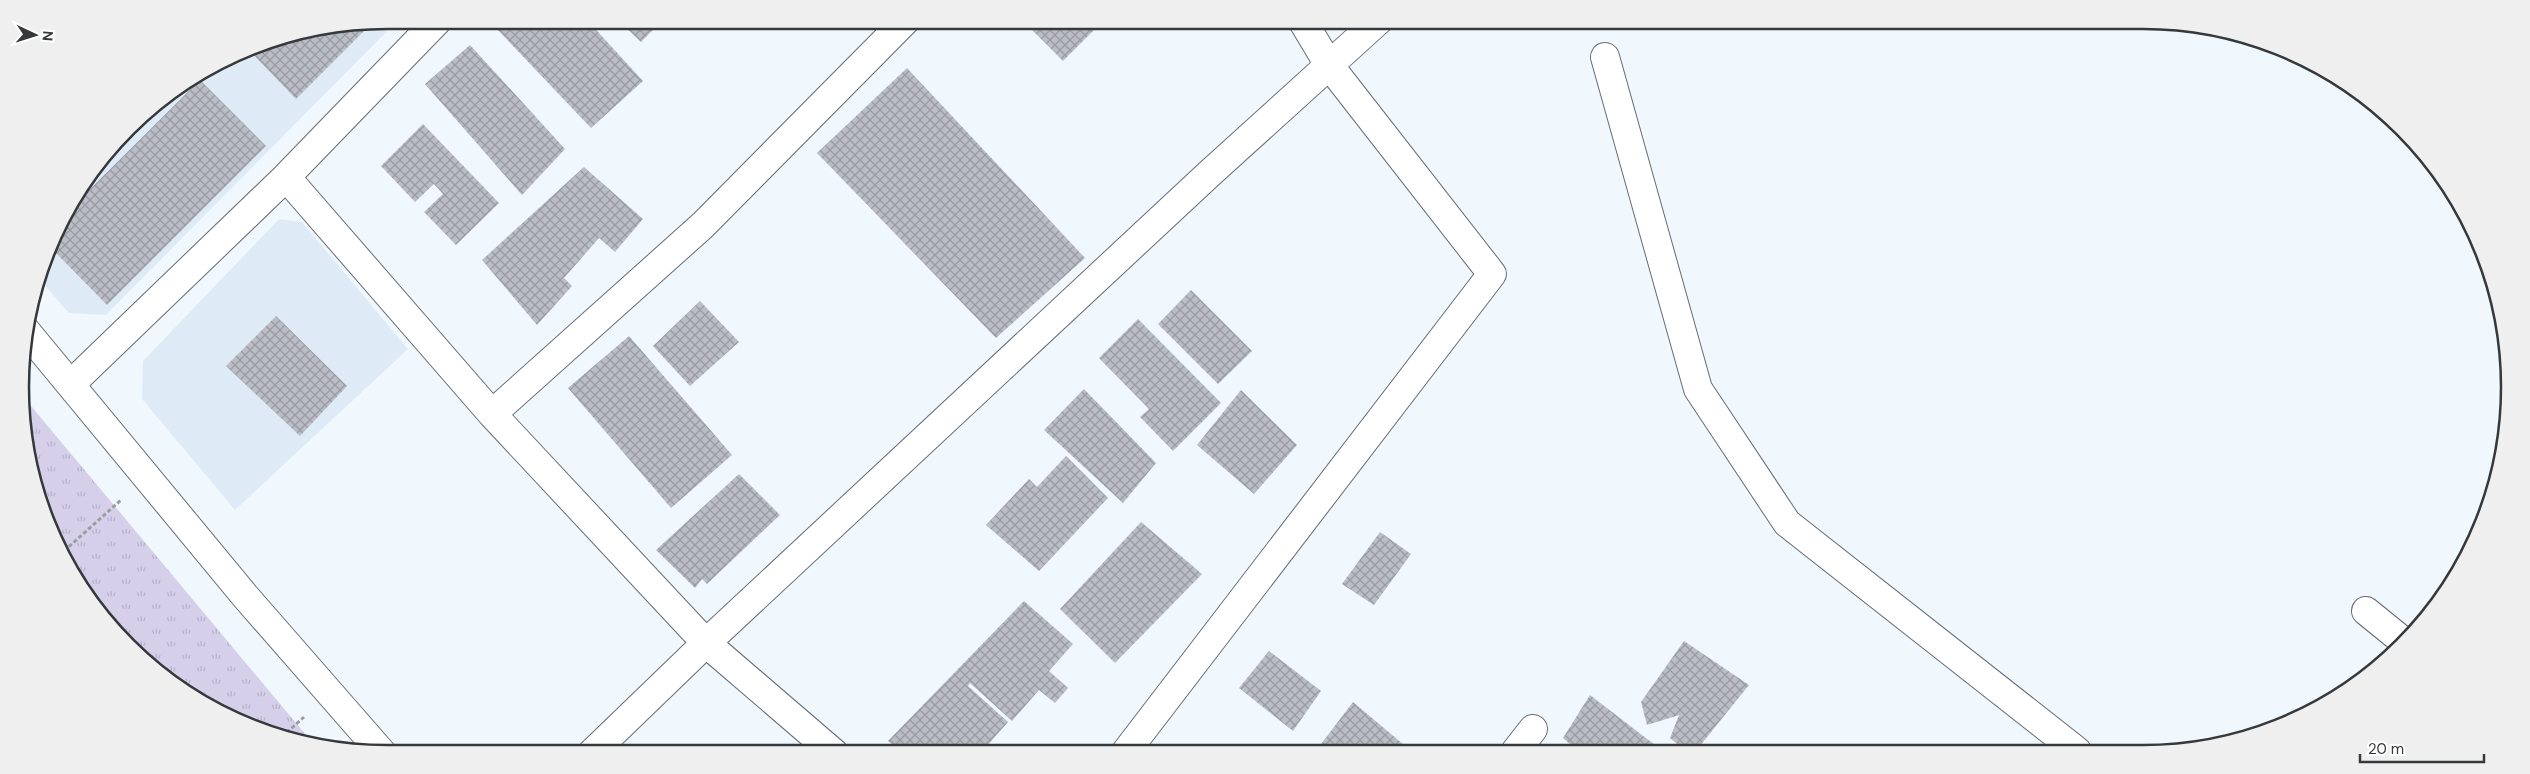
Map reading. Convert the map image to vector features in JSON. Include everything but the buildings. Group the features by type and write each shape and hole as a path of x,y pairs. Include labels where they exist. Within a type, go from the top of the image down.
{"street":[{"path":"72,384 286,177 429,29"},
{"path":"492,414 703,225 897,29"},
{"path":"1132,745 1492,274 1329,66 1307,29"},
{"path":"600,745 706,643 1209,174 1369,29"},
{"path":"1605,58 1698,389 1787,523 2069,745"},
{"path":"286,177 492,414 706,643 825,745"},
{"path":"32,338 72,384 245,596 375,744"},
{"path":"2366,611 2398,637"},
{"path":"1520,745 1533,729"}],"path":[{"path":"67,548 126,495"},
{"path":"288,731 307,714"}],"shaded area":[{"path":"389,29 106,315 69,313 44,284 56,250 89,188 118,151 151,118 188,89 250,56 294,41 317,36 340,32"},
{"path":"279,219 302,222 408,349 235,510 142,399 143,361"}],"green space":[{"path":"30,404 307,736 250,718 208,697 169,671 118,623 89,586 56,524 41,480 32,434"}]}
